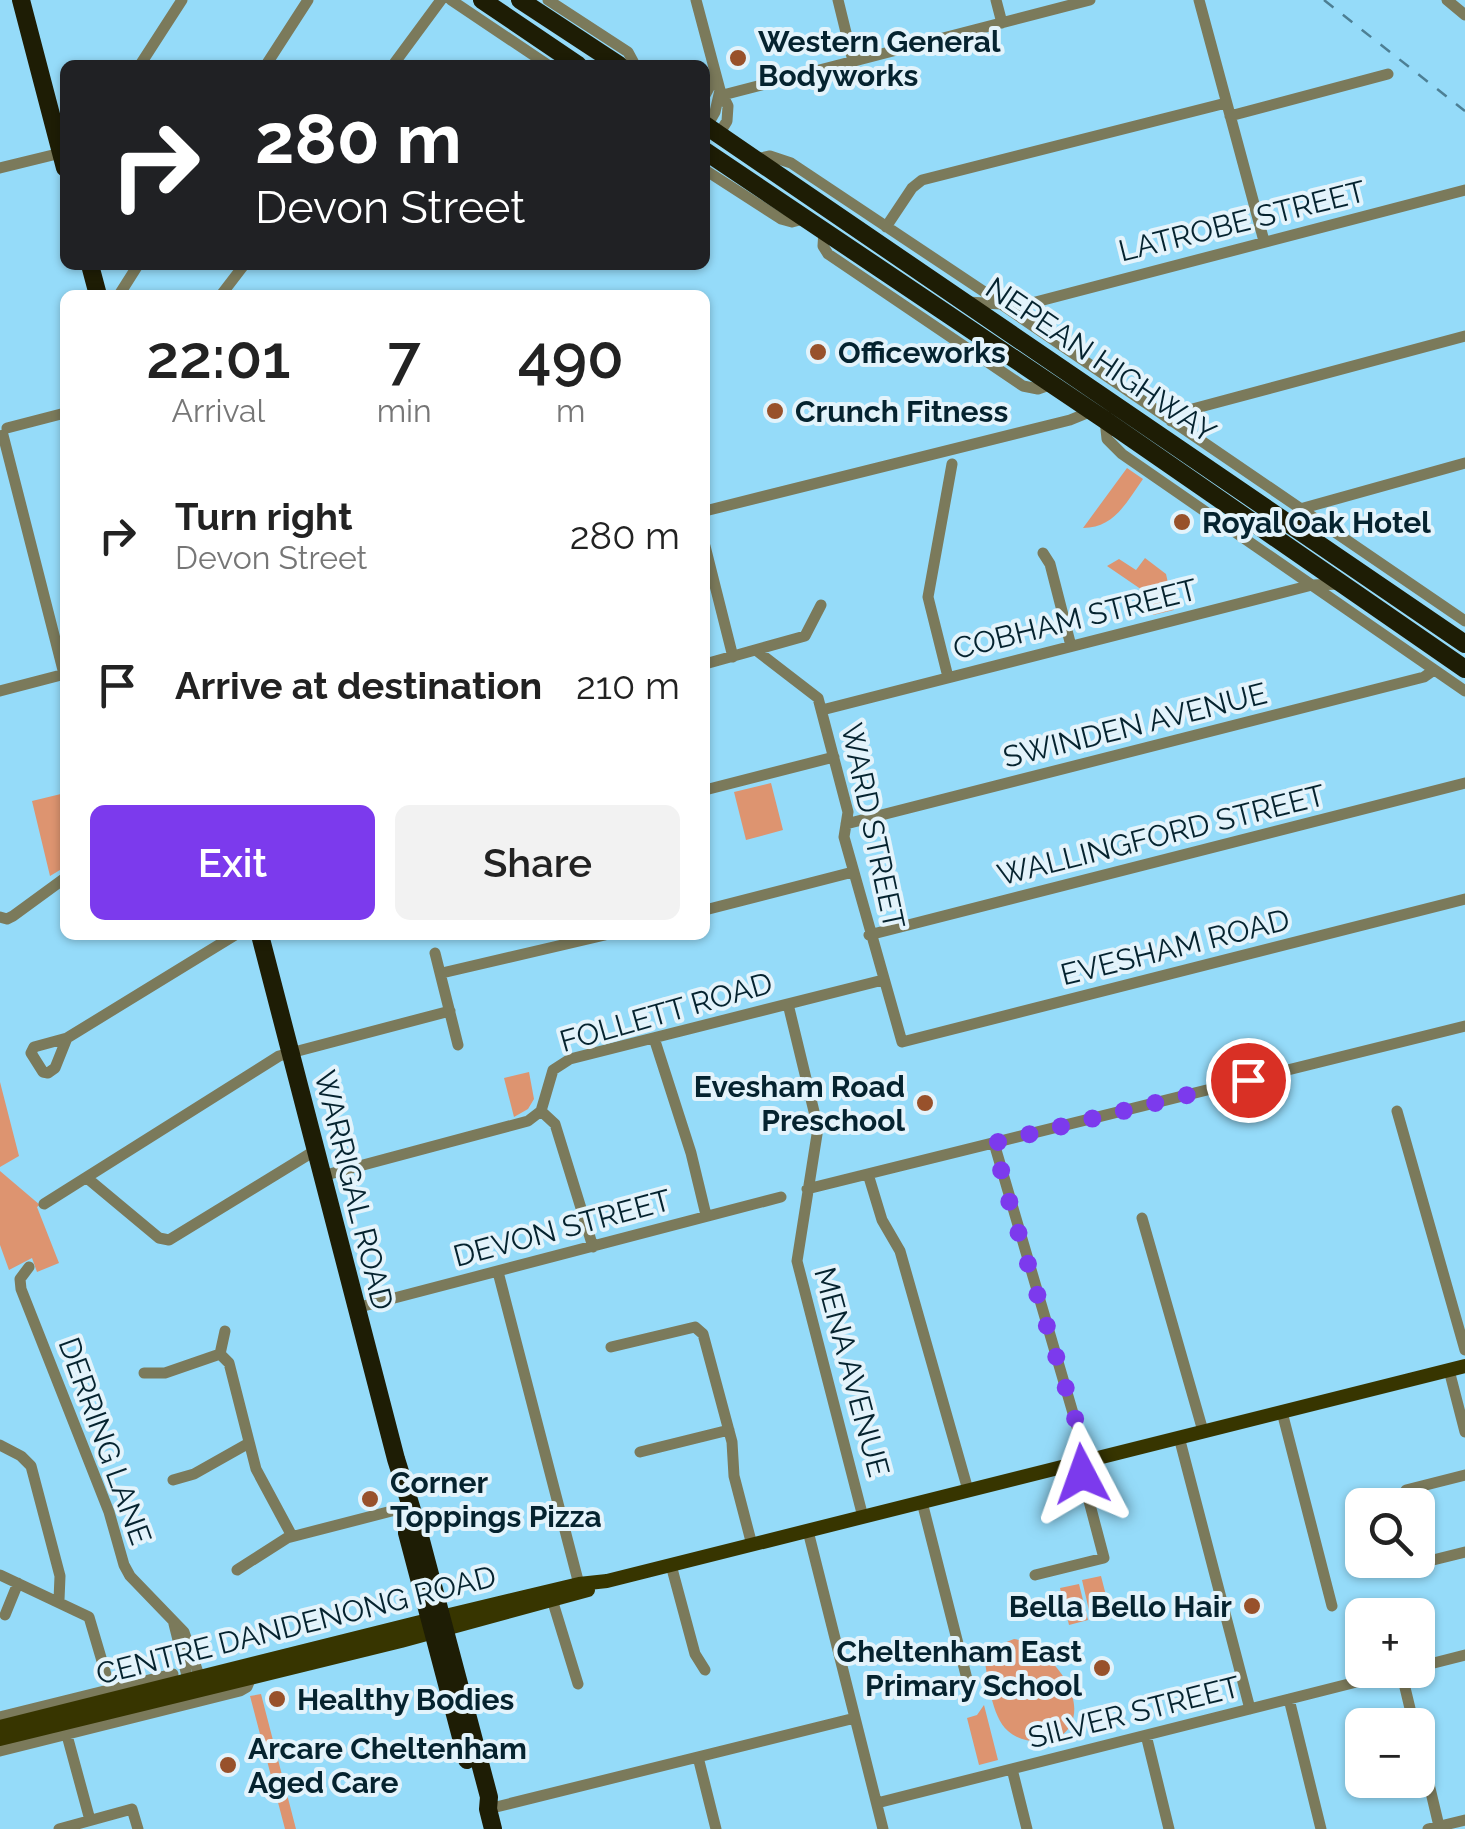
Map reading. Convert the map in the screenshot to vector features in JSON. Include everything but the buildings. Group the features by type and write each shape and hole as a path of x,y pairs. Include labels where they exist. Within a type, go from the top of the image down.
{"highway":[{"path":"22,0 60,148"},
{"path":"482,0 571,60"},
{"path":"520,0 611,60"},
{"name":"NEPEAN HIGHWAY","path":"710,132 1463,633"},
{"name":"NEPEAN HIGHWAY","path":"710,153 1413,632 1437,664 1465,669"},
{"path":"850,248 862,231"},
{"path":"1124,434 1136,416"},
{"name":"WARRIGAL ROAD","path":"261,940 396,1459 476,1789 479,1800 488,1809 493,1829"}],"main road":[{"name":"CENTRE DANDENONG ROAD","path":"196,1684 1465,1366"},
{"name":"CENTRE DANDENONG ROAD","path":"0,1739 64,1723 114,1699 252,1675 437,1625"},
{"name":"CENTRE DANDENONG ROAD","path":"0,1727 64,1723"}],"street":[{"path":"143,60 182,0"},
{"path":"269,60 308,0"},
{"path":"397,60 441,0"},
{"path":"451,0 541,60"},
{"path":"548,0 628,52 632,60"},
{"path":"696,0 722,92 710,128"},
{"path":"838,0 853,61"},
{"path":"996,0 1002,23"},
{"path":"722,92 1090,0"},
{"path":"1199,0 1264,242"},
{"path":"1448,0 1465,15"},
{"path":"886,227 912,188 922,180 1388,74"},
{"path":"710,86 716,75"},
{"path":"756,159 770,156 786,160 1300,509 1463,633 1437,664"},
{"path":"0,168 60,160"},
{"path":"710,173 773,216 792,222 808,218"},
{"name":"LATROBE STREET","path":"968,302 1005,306 1032,302 1465,190"},
{"path":"824,230 823,246 828,254 923,319 1023,386 1059,389 1057,418 1042,425"},
{"path":"1032,302 1024,311 1034,347"},
{"path":"923,319 953,317"},
{"path":"1170,421 1185,411 1465,336"},
{"path":"60,414 2,430 60,662"},
{"path":"710,509 1042,425 1070,420 1100,421 1109,442 1122,454 1312,585 1437,664 1448,679 1465,691"},
{"path":"1300,509 1465,462"},
{"path":"948,677 928,597 952,464"},
{"path":"1043,552 1050,564 1071,646"},
{"path":"710,566 733,656"},
{"name":"COBHAM STREET","path":"822,710 1312,585 1342,584"},
{"path":"710,663 805,636 821,605"},
{"name":"WARD STREET","path":"757,651 816,696 822,710 848,812 844,836 899,1039"},
{"name":"SWINDEN AVENUE","path":"846,824 1424,677 1437,664"},
{"path":"0,691 60,675"},
{"path":"1448,679 1465,683"},
{"path":"710,789 834,758"},
{"name":"WALLINGFORD STREET","path":"869,935 1465,783"},
{"path":"710,909 853,872"},
{"path":"2,918 13,916 60,882"},
{"name":"EVESHAM ROAD","path":"899,1039 906,1042 1465,900"},
{"path":"67,1038 228,940"},
{"path":"442,973 584,940"},
{"path":"435,953 458,1045"},
{"name":"FOLLETT ROAD","path":"540,1111 550,1074 560,1064 882,980"},
{"name":"MENA AVENUE","path":"788,1004 818,1118 796,1261 864,1517"},
{"path":"44,1204 272,1061 450,1011"},
{"path":"808,1189 1465,1026"},
{"path":"654,1038 691,1153 706,1215"},
{"path":"322,1176 520,1124 540,1111 555,1124 593,1247"},
{"path":"1397,1111 1465,1350"},
{"path":"994,1143 1083,1462 1104,1558 1035,1575"},
{"path":"86,1178 158,1238 169,1240 316,1150"},
{"path":"868,1174 882,1220 901,1256 968,1490"},
{"name":"DEVON STREET","path":"356,1308 781,1196"},
{"path":"1142,1218 1203,1432"},
{"name":"DERRING LANE","path":"28,1267 20,1279 21,1289 109,1512 124,1564 130,1576 173,1620 196,1684"},
{"path":"498,1272 580,1589"},
{"path":"611,1347 694,1327 700,1329 729,1430 734,1476 752,1545"},
{"path":"220,1354 224,1331"},
{"path":"144,1373 165,1373 220,1354"},
{"path":"220,1354 229,1363 256,1469 292,1536"},
{"path":"1449,1370 1465,1432"},
{"path":"1282,1412 1332,1606"},
{"path":"640,1452 729,1430"},
{"path":"1179,1438 1250,1709"},
{"path":"173,1480 188,1477 249,1442"},
{"path":"0,1445 22,1456 31,1466 60,1582 54,1598"},
{"path":"1414,1488 1465,1475"},
{"path":"922,1502 968,1682 966,1700"},
{"path":"237,1570 292,1536 406,1507"},
{"path":"808,1531 883,1829"},
{"path":"1435,1560 1465,1552"},
{"path":"671,1565 695,1654 705,1670"},
{"path":"0,1575 54,1598 91,1620 114,1699"},
{"path":"4,1614 18,1583"},
{"path":"551,1597 578,1684"},
{"path":"1435,1663 1465,1655"},
{"name":"CENTRE DANDENONG ROAD","path":"0,1717 114,1699 172,1674"},
{"name":"CENTRE DANDENONG ROAD","path":"0,1752 64,1723 235,1692 247,1687 252,1675"},
{"name":"SILVER STREET","path":"876,1803 1345,1685"},
{"path":"1289,1699 1322,1829"},
{"path":"488,1809 855,1718"},
{"path":"64,1723 90,1820"},
{"path":"1146,1735 1169,1829"},
{"path":"698,1757 716,1829"},
{"path":"1012,1769 1027,1829"},
{"path":"1429,1798 1434,1828 1465,1820"},
{"path":"59,1829 132,1809 138,1829"}],"shaded area":[{"path":"1127,468 1143,479 1131,497 1111,519 1083,528"},
{"path":"1145,558 1166,574 1174,610 1153,615 1148,594 1107,566 1119,559 1136,570"},
{"path":"771,783 783,830 746,840 734,792"},
{"path":"60,794 60,870 50,876 32,801"},
{"path":"529,1072 534,1099 528,1109 514,1117 504,1078"},
{"path":"0,1082 19,1156 0,1167"},
{"path":"0,1171 40,1205 37,1207 59,1263 37,1272 32,1258 9,1270 0,1245"},
{"path":"1101,1576 1111,1615 1091,1619 1082,1580"},
{"path":"1079,1584 1088,1620 1069,1625 1060,1588"},
{"path":"1014,1639 1047,1658 1070,1689 1073,1717 1058,1738 1040,1742 1022,1739 1008,1731 998,1716 984,1657 986,1650"},
{"path":"261,1694 296,1829 285,1829 250,1696"},
{"path":"984,1705 998,1760 979,1765 967,1718 977,1715"}],"railway":[{"path":"1324,0 1465,111"}],"place":[{"name":"Western General Bodyworks","path":"738,58"},
{"name":"Officeworks","path":"818,352"},
{"name":"Crunch Fitness","path":"775,411"},
{"name":"Royal Oak Hotel","path":"1182,522"},
{"name":"Evesham Road Preschool","path":"925,1103"},
{"name":"Corner Toppings Pizza","path":"370,1499"},
{"name":"Bella Bello Hair","path":"1252,1606"},
{"name":"Cheltenham East Primary School","path":"1102,1668"},
{"name":"Healthy Bodies","path":"277,1699"},
{"name":"Arcare Cheltenham Aged Care","path":"228,1765"}],"route":[{"path":"1082,1474 1079,1463 1088,1461 994,1143 1248,1080"}]}
